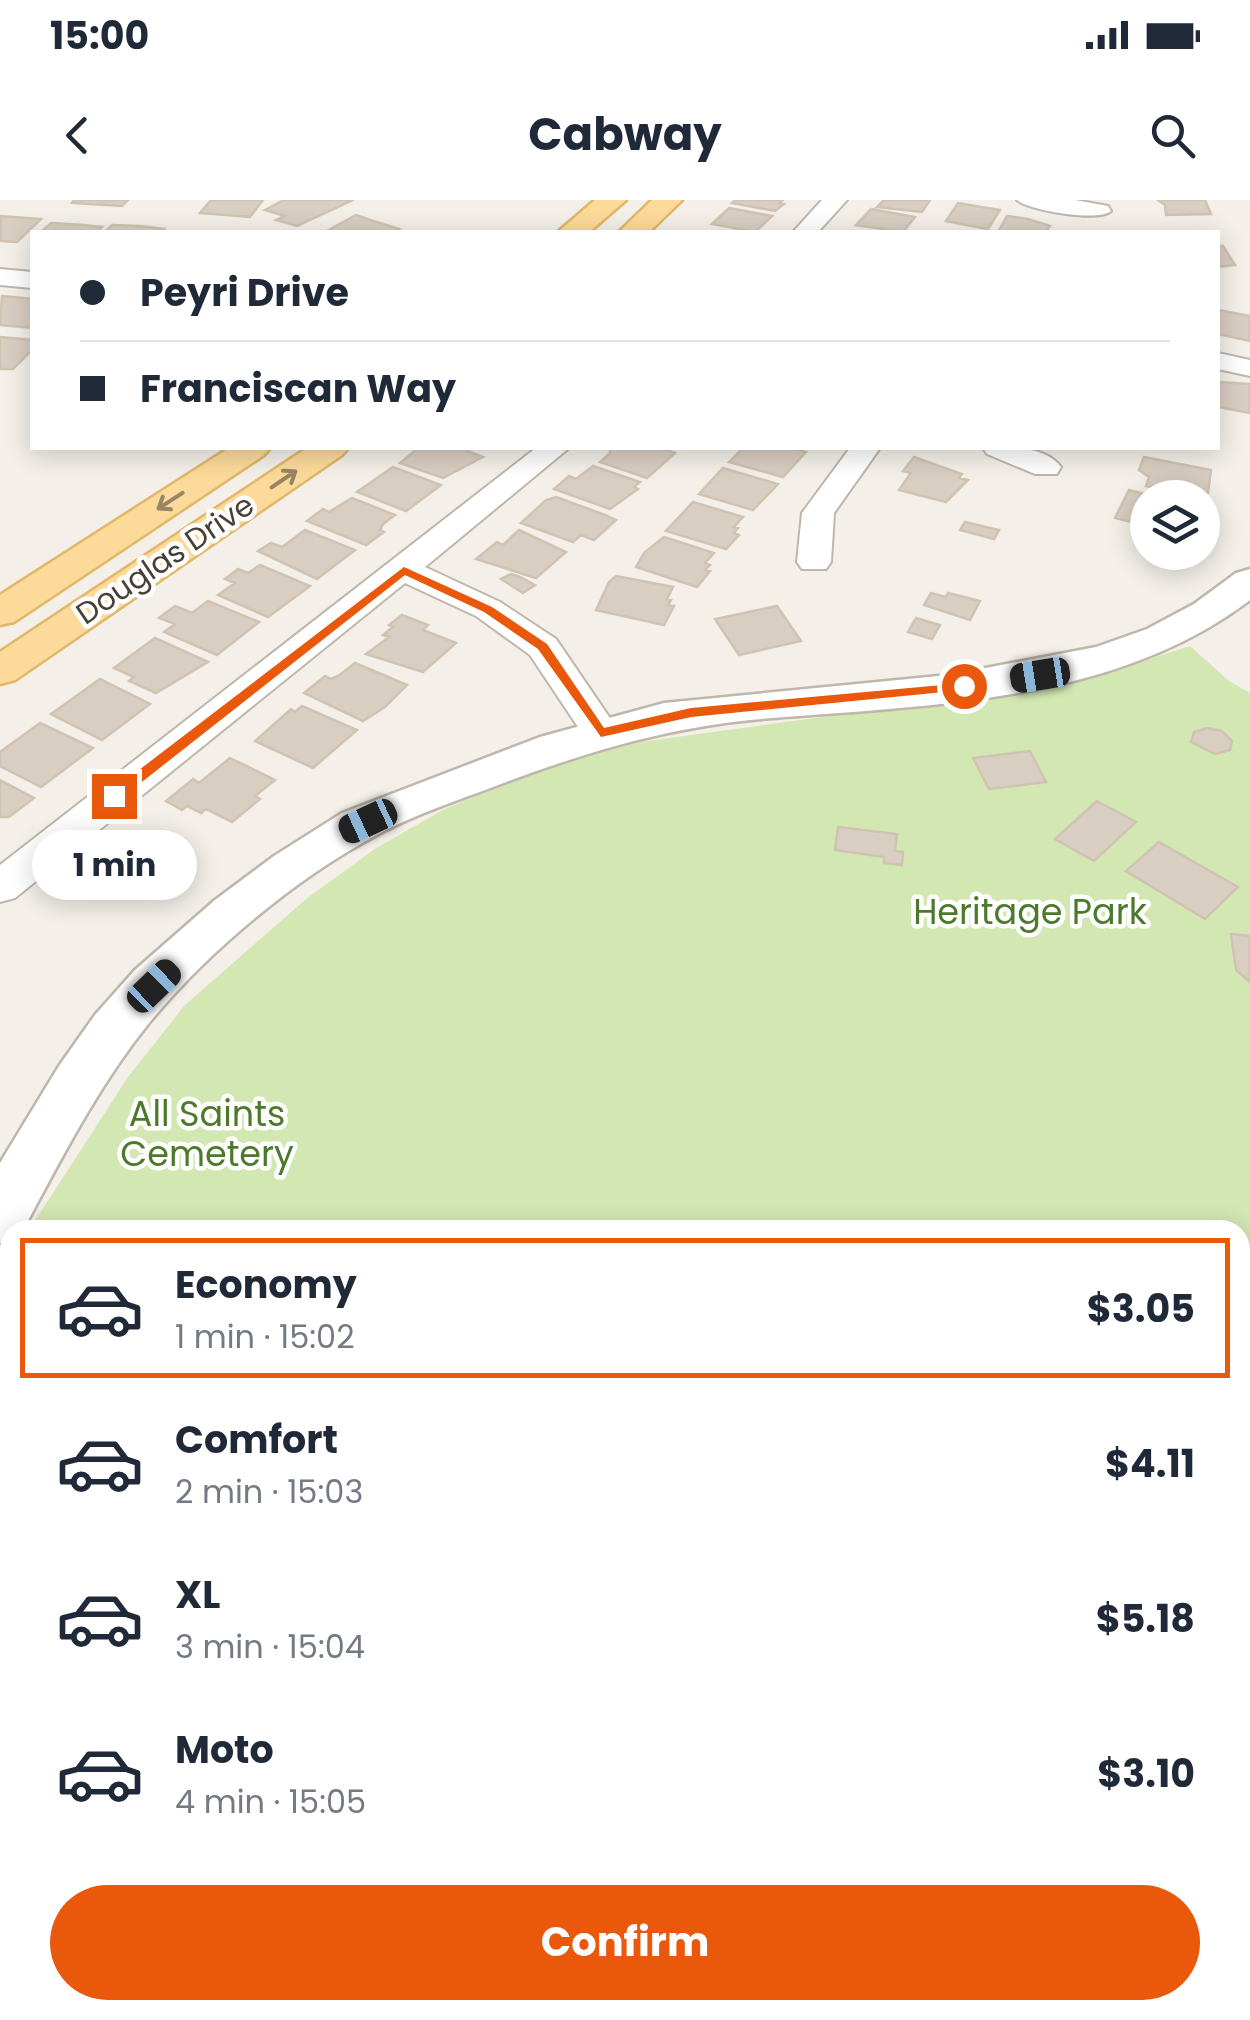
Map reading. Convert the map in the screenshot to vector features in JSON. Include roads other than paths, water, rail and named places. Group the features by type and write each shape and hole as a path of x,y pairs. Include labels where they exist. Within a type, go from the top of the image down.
{"main road":[{"path":"574,230 612,200"},
{"path":"634,230 668,200"},
{"name":"Douglas Drive","path":"0,613 249,450"},
{"name":"Douglas Drive","path":"0,671 327,450"}],"street":[{"path":"807,230 835,200"},
{"path":"1029,200 1099,211"},
{"path":"0,277 30,280"},
{"path":"1220,361 1250,368"},
{"path":"0,888 552,450"},
{"path":"814,562 818,513 865,450"},
{"path":"1003,450 1046,468"},
{"path":"404,570 488,610 543,647 601,733"},
{"path":"0,1217 69,1093 134,1005 264,890 343,833 404,804 601,733 691,712 1040,675 1173,634 1229,600 1250,581"}],"park label":[{"name":"Heritage Park","path":"1030,911"},
{"name":"All Saints Cemetery","path":"207,1133"}]}
